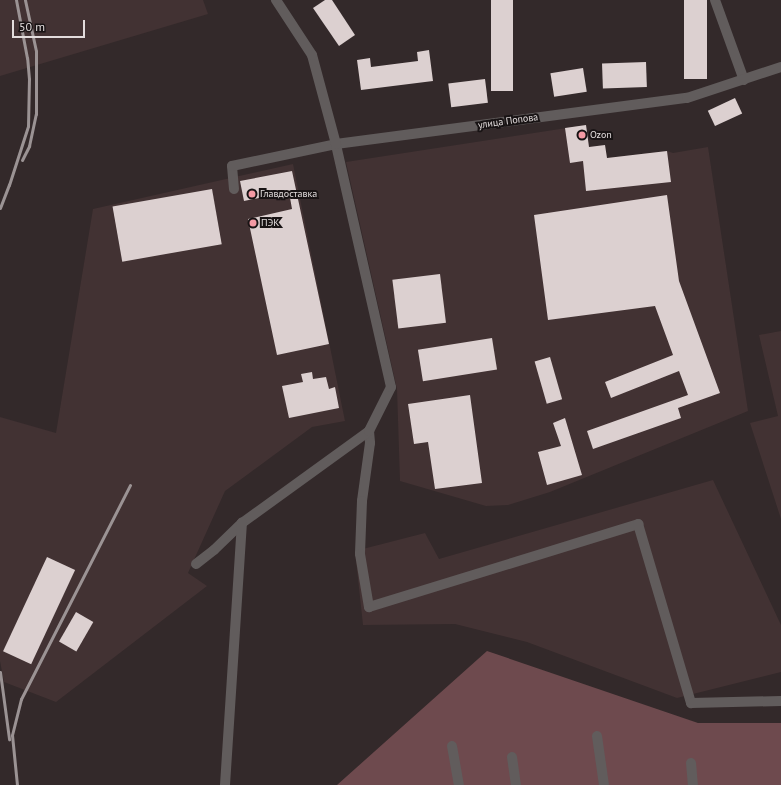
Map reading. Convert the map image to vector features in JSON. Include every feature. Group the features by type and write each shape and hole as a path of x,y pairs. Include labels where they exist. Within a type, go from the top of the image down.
{"street":[{"path":"196,564 214,550 242,522 369,431 391,386 336,144 312,55 276,0"},
{"path":"715,0 744,80"},
{"name":"улица Попова","path":"234,189 232,166 336,144 687,98 781,67"},
{"path":"369,431 370,443 362,501 360,554 369,607 638,524 691,703 781,701"},
{"path":"225,785 242,522"},
{"path":"597,736 604,785"},
{"path":"452,746 459,785"},
{"path":"512,757 516,785"},
{"path":"691,763 693,785"}],"shaded area":[{"path":"0,0 203,0 208,14 0,76"},
{"path":"586,125 589,147 605,145 607,158 667,151 673,153 708,147 748,411 550,492 508,505 486,506 400,481 397,389 346,162"},
{"path":"293,164 345,421 312,427 225,491 188,573 207,586 56,702 4,682 0,661 0,417 56,433 93,209"},
{"path":"781,331 781,519 750,423 778,416 759,335"},
{"path":"713,480 781,625 781,672 677,698 527,642 455,624 363,625 355,551 425,533 439,559"},
{"path":"487,651 698,723 781,723 781,785 337,785"}],"building":[{"path":"325,0 332,0 355,35 339,46 313,8"},
{"path":"491,0 513,0 513,91 491,91"},
{"path":"684,0 707,0 707,79 684,79"},
{"path":"429,50 433,81 361,90 357,60 370,58 371,67 418,61 417,52"},
{"path":"646,62 647,87 603,89 602,64"},
{"path":"583,68 587,92 554,97 550,73"},
{"path":"485,79 488,103 451,107 448,84"},
{"path":"735,98 742,113 715,126 708,111"},
{"path":"586,125 589,147 605,145 607,158 667,151 671,182 586,191 583,161 570,163 565,128"},
{"path":"292,171 329,344 277,355 248,219 292,209 289,192 244,201 240,181"},
{"path":"212,189 222,244 122,262 113,207"},
{"path":"667,195 679,281 720,393 678,408 681,418 593,449 587,431 688,395 679,371 611,398 605,382 673,355 655,306 548,320 534,215"},
{"path":"440,274 446,323 398,328 392,280"},
{"path":"492,338 497,370 423,381 418,350"},
{"path":"550,357 562,399 547,404 535,361"},
{"path":"312,372 313,379 326,377 329,389 335,387 339,408 289,418 282,386 303,382 301,374"},
{"path":"470,395 482,483 435,489 428,442 414,444 408,404"},
{"path":"565,418 582,475 547,485 538,452 561,446 553,423"},
{"path":"47,557 75,570 31,664 3,651"},
{"path":"76,612 93,622 76,651 59,641"}],"railway":[{"path":"0,208 28,126 29,79 27,58 16,0"},
{"path":"22,160 29,146 36,114 36,51 25,0"},
{"path":"17,785 12,735 21,699 130,485"},
{"path":"0,672 9,739"}],"place":[{"name":"Ozon","path":"582,135"},
{"name":"Главдоставка","path":"252,194"},
{"name":"ПЭК","path":"253,223"}]}
